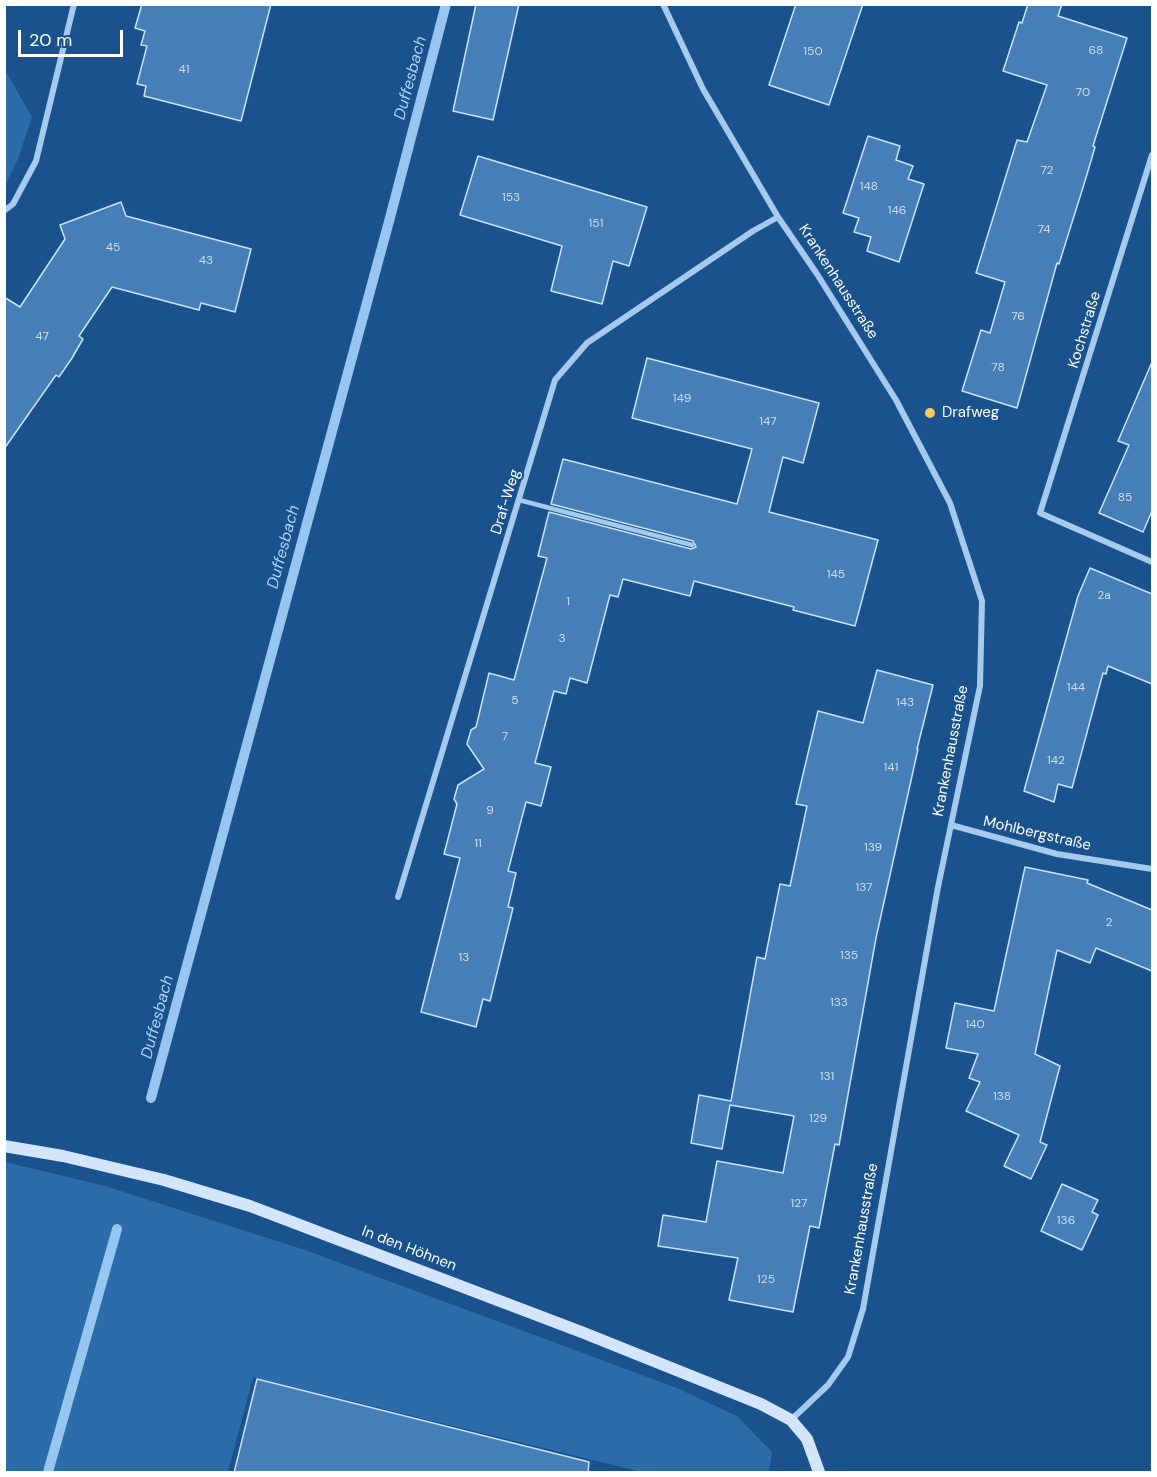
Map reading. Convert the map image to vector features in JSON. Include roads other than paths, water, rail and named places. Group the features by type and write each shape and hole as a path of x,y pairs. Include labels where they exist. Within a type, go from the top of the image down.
{"street":[{"path":"4,211 13,204 36,160 74,4"},
{"name":"Krankenhausstraße","path":"663,4 703,89 778,217 817,274 896,400 950,503 981,601 980,686 938,887 864,1309 848,1357 828,1385 791,1420"},
{"name":"Kochstraße","path":"1152,155 1040,513 1152,562"},
{"name":"Draf-Weg","path":"398,897 555,380 587,343 753,231 778,217"},
{"name":"Mohlbergstraße","path":"951,825 1057,854 1152,869"},
{"name":"In den Höhnen","path":"4,1146 63,1156 164,1180 250,1206 348,1241 595,1337 761,1404 791,1420"},
{"path":"791,1420 807,1439 819,1473"}],"lane":[{"path":"519,500 692,545"}],"waterway":[{"name":"Duffesbach","path":"151,1098 446,4"},
{"name":"Duffesbach","path":"48,1472 117,1229"}],"place":[{"name":"Drafweg","path":"930,413"}]}
